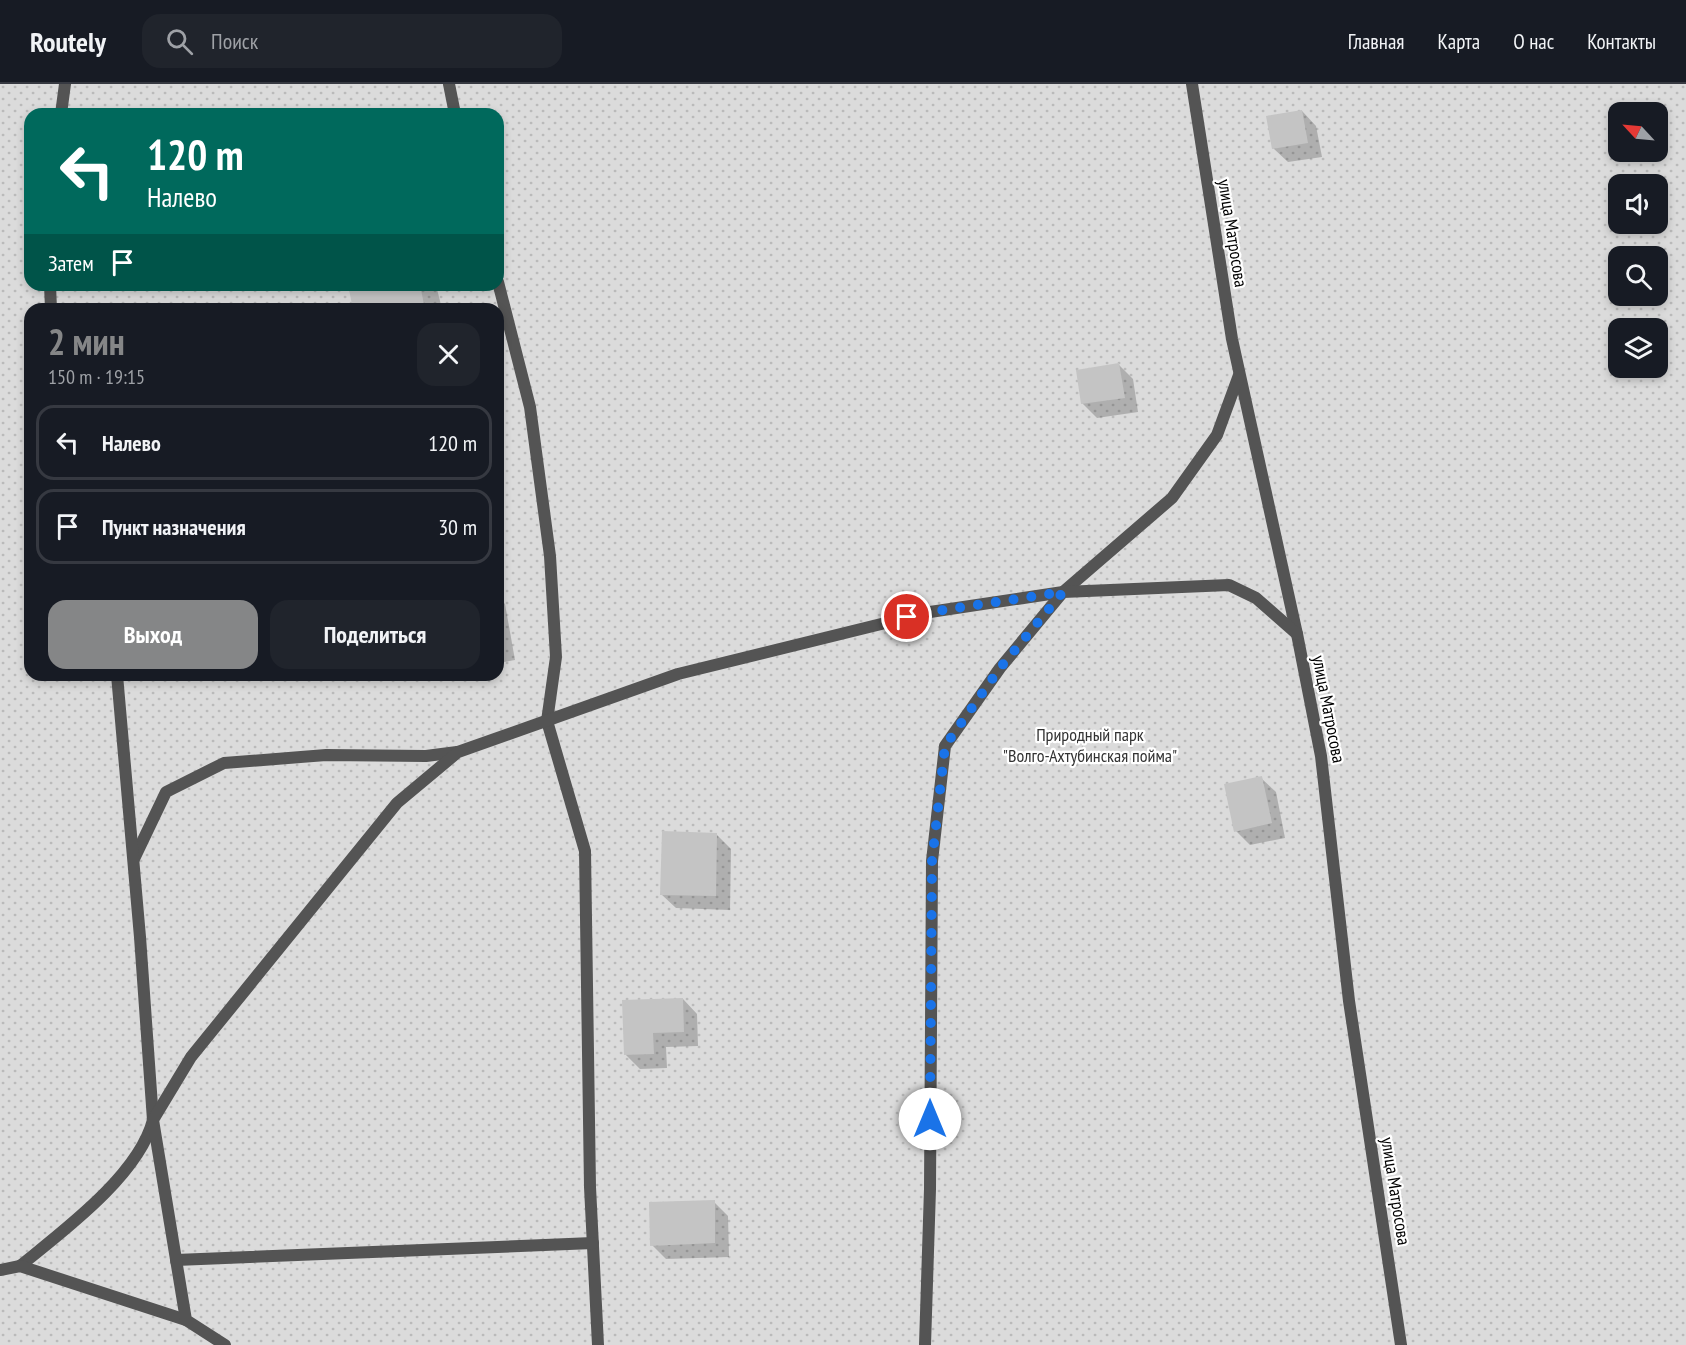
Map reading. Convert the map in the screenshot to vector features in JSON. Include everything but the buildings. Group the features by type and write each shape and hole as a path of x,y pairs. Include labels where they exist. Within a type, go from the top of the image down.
{"street":[{"path":"62,108 65,84"},
{"path":"449,84 454,108"},
{"name":"улица Матросова","path":"1192,84 1239,375 1297,634 1321,756 1349,1001 1401,1345"},
{"path":"504,305 530,407 550,556 556,657 547,721 585,851 590,1187 598,1345"},
{"path":"925,1345 930,1189 932,861 945,746 1000,668 1063,592 1172,498 1217,435 1239,375"},
{"path":"134,860 166,792 224,763 326,755 426,756 458,752 690,672 930,612 1063,592 1228,585 1256,598 1297,634"},
{"path":"118,681 134,860 153,1120 186,1320"},
{"path":"0,1270 20,1266 74,1223 121,1174 148,1136 153,1120 191,1057 397,803 458,752"},
{"path":"176,1260 593,1243"},
{"path":"20,1266 186,1320 225,1345"}],"green space":[{"name":"Природный парк \"Волго-Ахтубинская пойма\"","path":"0,84 1686,84 1686,1345 0,1345"}],"route":[{"path":"907,617 1063,592 1000,668 945,746 932,861 930,1119"}]}
